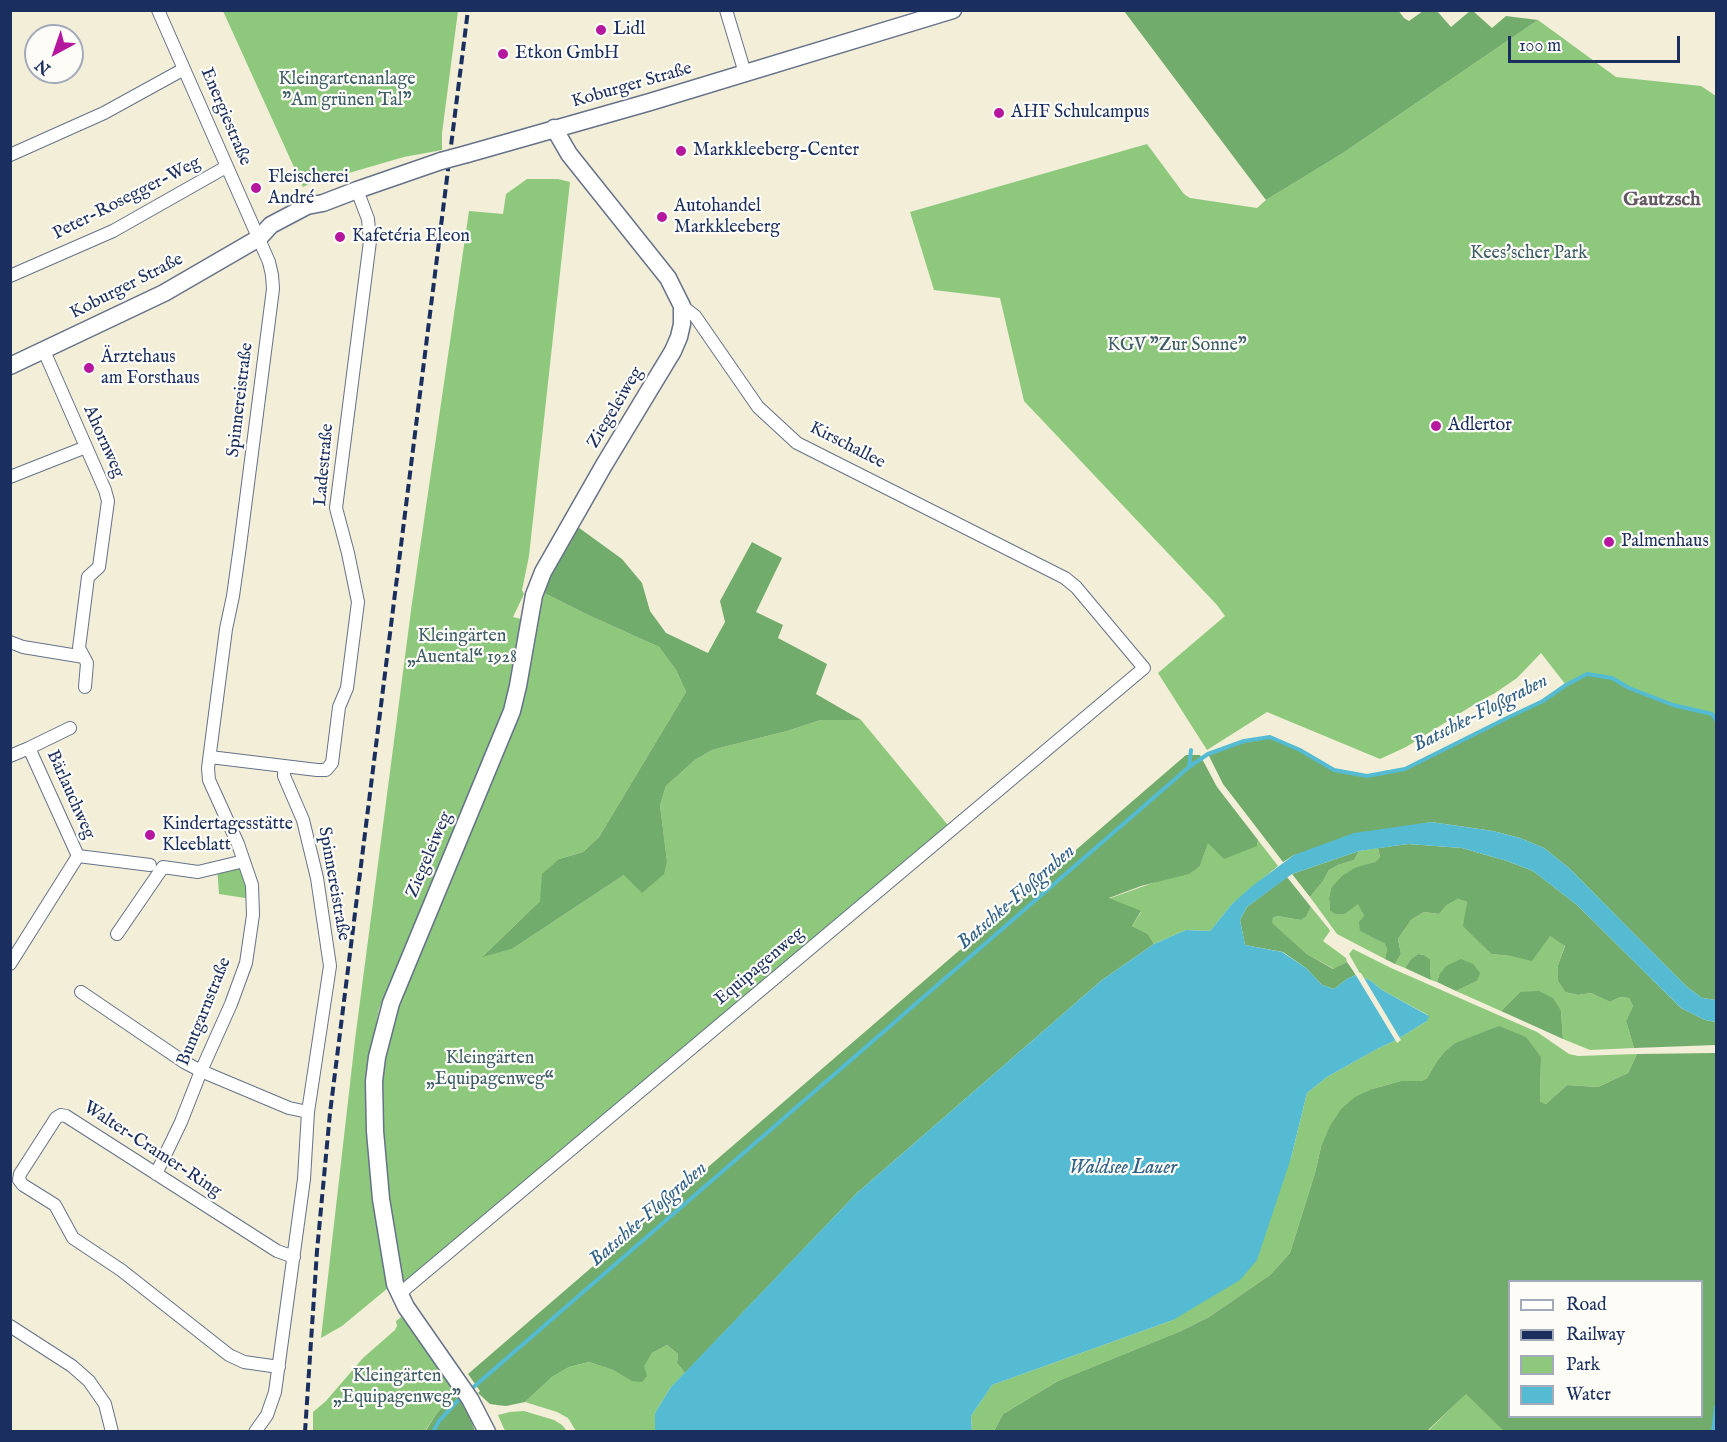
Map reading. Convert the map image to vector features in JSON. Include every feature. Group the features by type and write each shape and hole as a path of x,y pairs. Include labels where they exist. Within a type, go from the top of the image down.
{"main road":[{"name":"Koburger Straße","path":"10,366 164,292 259,238 276,234 314,213 323,203 357,190 467,154 953,10"},
{"name":"Kirschallee","path":"554,128 569,154 663,271 682,306"},
{"name":"Ziegeleiweg","path":"487,1431 466,1392 411,1314 397,1290 392,1273 381,1199 374,1106 377,1057 391,1003 512,711 534,595 543,572 673,351 682,324 682,306"}],"street":[{"name":"Energiestraße","path":"158,10 259,238"},
{"path":"726,10 745,73"},
{"path":"10,155 105,112 184,69"},
{"name":"Peter-Rosegger-Weg","path":"10,276 113,231 226,167"},
{"name":"Ladestraße","path":"284,767 326,770 332,764 339,707 347,688 358,602 336,508 370,241 368,219 357,190"},
{"name":"Spinnereistraße","path":"210,757 226,629 242,537 273,289 269,262 259,238"},
{"name":"Kirschallee","path":"682,306 695,316 758,407 797,443 1065,578 1076,587 1144,668"},
{"name":"Ahornweg","path":"44,351 108,501 99,567 88,577 79,648 87,663 85,687"},
{"path":"10,477 86,447"},
{"path":"10,642 23,647 84,657"},
{"name":"Equipagenweg","path":"397,1290 404,1290 1144,668"},
{"name":"Bärlauchweg","path":"10,756 70,728"},
{"name":"Bärlauchweg","path":"29,748 78,856"},
{"path":"210,757 284,767"},
{"name":"Buntgarnstraße","path":"156,1174 181,1122 231,1004 246,963 253,915 252,885 238,844 209,780 210,757"},
{"name":"Spinnereistraße","path":"255,1431 267,1415 275,1392 304,1179 308,1112 330,966 317,878 303,819 284,776 284,767"},
{"name":"Bärlauchweg","path":"78,856 150,865"},
{"name":"Bärlauchweg","path":"10,964 78,856"},
{"path":"117,934 163,867 198,872 244,861"},
{"path":"81,992 164,1049 201,1071 289,1108 308,1112"},
{"name":"Walter-Cramer-Ring","path":"279,1367 244,1362 229,1355 121,1270 73,1238 55,1205 23,1185 20,1174 56,1118 61,1115 66,1116 277,1251 294,1257"},
{"path":"10,1342 14,1329 72,1366 89,1381 105,1404 112,1431"}],"green space":[{"path":"1398,10 1409,21 1423,11 1437,11 1451,27 1470,11 1473,11 1492,28 1506,16 1538,20 1343,153 1266,200 1124,11"},
{"name":"Kleingartenanlage \"Am grünen Tal\"","path":"223,11 458,11 442,133 442,150 404,157 315,181 303,187"},
{"path":"1538,20 1616,77 1701,86 1716,96 1716,720 1711,714 1673,705 1629,688 1612,678 1587,674 1566,685 1541,653 1517,678 1495,693 1406,747 1380,759 1267,712 1207,750 1158,673 1225,616 1024,401 1000,298 934,290 910,212 1147,144 1184,194 1190,198 1257,208 1266,200 1343,153"},
{"name":"Kleingärten „Auental“ 1928","path":"527,179 558,179 570,182 529,556 522,590 524,594 513,617 521,619 512,686 491,745 379,1009 369,1061 366,1105 369,1156 388,1288 342,1326 321,1338 355,1040 412,603 469,211 503,214 506,194"},
{"path":"571,522 622,559 642,583 650,611 666,633 708,653 725,622 720,601 752,542 782,558 756,612 783,625 778,638 827,664 816,694 861,720 821,720 712,750 695,760 666,786 660,805 667,861 664,874 642,893 624,875 512,949 482,957 540,901 542,874 559,859 583,852 599,837 686,692 676,670 659,647 536,589"},
{"name":"Kleingärten „Equipagenweg“","path":"536,589 659,647 676,670 686,692 599,837 583,852 559,859 540,901 483,956 512,949 624,875 667,861 660,805 666,786 695,760 712,750 821,720 861,720 952,830 404,1289 392,1273 377,1057 512,711"},
{"path":"1587,674 1612,678 1629,688 1673,705 1712,714 1716,720 1716,1000 1702,998 1687,987 1569,868 1544,848 1520,838 1493,831 1431,822 1294,855 1283,862 1223,784 1208,754 1244,741 1270,737 1300,750 1335,770 1367,776 1405,769 1543,701"},
{"path":"1186,755 1200,755 1217,787 1258,840 1257,846 1224,859 1208,843 1200,866 1189,874 1141,886 1109,898 1141,911 1132,926 1148,934 1154,944 1102,980 857,1193 685,1373 677,1363 678,1354 667,1345 652,1353 644,1366 647,1376 642,1382 632,1381 613,1370 589,1362 569,1367 552,1377 525,1402 506,1406 490,1404 478,1393 480,1391 468,1374"},
{"path":"1258,840 1278,866 1232,904 1210,931 1186,930 1154,944 1148,934 1132,926 1141,912 1108,899 1200,866 1208,842 1257,846"},
{"path":"1408,844 1462,848 1533,871 1577,905 1681,1008 1705,1020 1716,1022 1716,1045 1634,1048 1626,1021 1633,1006 1629,998 1620,997 1610,1002 1591,993 1578,995 1565,992 1558,981 1558,965 1565,946 1550,936 1532,961 1491,954 1463,926 1467,902 1458,899 1447,905 1439,914 1424,912 1411,920 1398,939 1401,954 1395,964 1385,959 1387,949 1384,943 1360,931 1359,922 1364,916 1358,904 1345,914 1330,911 1331,888 1342,876 1356,867 1376,862 1380,857 1378,848"},
{"path":"1378,848 1380,857 1376,863 1356,867 1331,888 1329,898 1330,911 1345,914 1358,903 1364,916 1387,949 1385,959 1337,934 1310,897 1329,870 1354,860 1359,851"},
{"path":"1359,851 1354,860 1329,870 1310,897 1292,874"},
{"path":"244,861 252,899 219,894 217,867"},
{"path":"1287,877 1311,907 1306,917 1301,920 1277,916 1273,918 1272,923 1307,954 1333,969 1347,962 1356,975 1334,989 1322,985 1306,968 1283,952 1245,945 1240,920 1247,907"},
{"path":"1458,899 1467,902 1464,926 1491,954 1511,956 1550,936 1565,945 1558,965 1558,981 1565,992 1578,995 1591,993 1610,1002 1620,997 1629,998 1633,1006 1626,1021 1634,1048 1590,1050 1563,1039 1561,1011 1520,992 1501,1011 1456,991 1477,981 1439,975 1437,982 1431,980 1430,959 1424,955 1418,954 1405,968 1395,964 1401,954 1398,939 1411,920 1424,912 1439,914 1447,905"},
{"path":"1311,907 1330,931 1323,941 1346,958 1347,962 1334,969 1307,954 1271,923 1277,916 1301,920 1306,917"},
{"path":"1353,949 1537,1032 1569,1054 1578,1056 1637,1054 1628,1073 1598,1087 1567,1085 1546,1104 1540,1103 1541,1057 1472,1037 1455,1043 1445,1051 1427,1078 1422,1081 1401,1081 1372,1089 1321,1147 1290,1253 1270,1275 1209,1317 1181,1331 1058,1381 1003,1414 994,1431 972,1431 971,1416 992,1385 1173,1320 1291,1158 1307,1093 1327,1077 1427,1021 1428,1015 1362,977 1349,954"},
{"path":"1418,954 1430,959 1431,980 1405,968"},
{"path":"1461,959 1473,964 1480,973 1477,981 1456,991 1437,982 1446,966"},
{"path":"1539,991 1553,998 1561,1011 1563,1039 1501,1011 1520,992"},
{"path":"1499,1026 1526,1037 1541,1057 1540,1102 1546,1104 1567,1085 1598,1087 1628,1073 1637,1054 1716,1053 1716,1431 1504,1431 1466,1394 1427,1431 994,1431 1003,1414 1058,1381 1181,1331 1209,1317 1270,1275 1290,1253 1321,1147 1330,1126 1341,1109 1355,1097 1372,1089 1401,1081 1422,1081 1427,1078 1445,1051 1455,1043"},
{"name":"Kleingärten „Equipagenweg\"","path":"403,1316 455,1391 425,1431 313,1431 313,1412 326,1401 363,1358 395,1330 396,1321"},
{"path":"667,1345 678,1354 677,1363 685,1373 671,1387 655,1413 655,1431 576,1431 568,1418 525,1402 552,1377 569,1367 589,1362 613,1370 632,1380 652,1353"},
{"path":"1508,1352 1508,1418 1512,1418 1524,1431 1427,1432"},
{"path":"455,1391 464,1403 475,1431 425,1432 435,1416"},
{"path":"524,1411 554,1420 567,1431 505,1431 498,1415"}],"water":[{"name":"Waldsee Lauer","path":"1431,822 1493,831 1520,838 1544,848 1569,868 1687,987 1702,998 1716,1000 1716,1022 1705,1020 1681,1008 1577,905 1533,871 1507,861 1462,848 1408,844 1359,851 1292,874 1247,907 1240,920 1245,945 1282,952 1306,968 1322,985 1334,989 1356,975 1362,977 1429,1016 1427,1021 1327,1077 1307,1093 1291,1158 1257,1260 1240,1280 1173,1320 992,1385 971,1416 972,1431 655,1431 655,1413 671,1387 857,1193 1102,980 1154,944 1186,930 1210,931 1232,904 1294,855 1354,833"}],"pier":[{"path":"1354,972 1361,973 1401,1040 1397,1043"}],"waterway":[{"name":"Batschke‐Floßgraben","path":"469,1391 1189,767 1208,754 1244,741 1270,737 1300,750 1334,770 1367,776 1405,769 1543,701 1587,674 1612,678 1629,688 1673,705 1712,714 1716,720"},
{"path":"1189,767 1191,750"},
{"name":"Batschke‐Floßgraben","path":"433,1432 439,1421 463,1395"},
{"path":"1713,1432 1716,1407"}],"railway":[{"path":"305,1432 317,1251 330,1113 468,10"}],"place":[{"name":"Lidl","path":"601,30"},
{"name":"Etkon GmbH","path":"503,54"},
{"name":"AHF Schulcampus","path":"999,113"},
{"name":"Markkleeberg-Center","path":"681,151"},
{"name":"Fleischerei André","path":"256,188"},
{"name":"Autohandel Markkleeberg","path":"662,217"},
{"name":"Kafetéria Eleon","path":"340,237"},
{"name":"Ärztehaus am Forsthaus","path":"89,368"},
{"name":"Adlertor","path":"1436,426"},
{"name":"Palmenhaus","path":"1609,542"},
{"name":"Kindertagesstätte Kleeblatt","path":"150,835"}],"district":[{"name":"Gautzsch","path":"1662,201"}],"park label":[{"name":"Kees'scher Park","path":"1529,254"},
{"name":"KGV \"Zur Sonne\"","path":"1177,346"}]}
